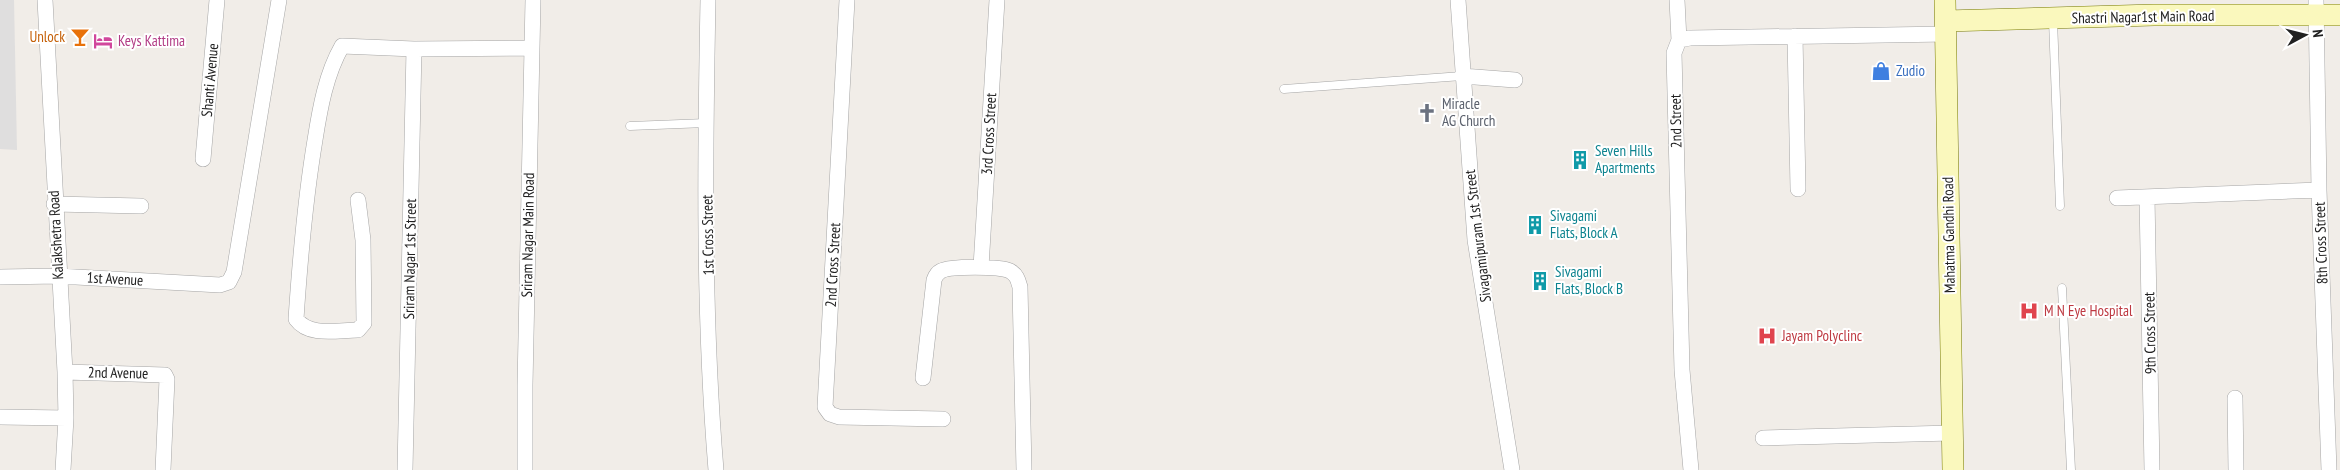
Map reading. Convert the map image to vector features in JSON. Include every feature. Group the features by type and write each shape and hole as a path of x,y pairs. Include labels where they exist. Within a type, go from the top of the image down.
{"main road":[{"name":"Mahatma Gandhi Road","path":"1946,0 1953,470"},
{"name":"Shastri Nagar1st Main Road","path":"1946,28 2153,8 2316,8 2340,15"}],"street":[{"name":"Kalakshetra Road","path":"45,0 66,418 63,470"},
{"name":"Shanti Avenue","path":"203,159 217,0"},
{"name":"1st Avenue","path":"0,277 58,276 220,285 229,282 234,272 279,0"},
{"name":"Sriram Nagar Main Road","path":"525,470 533,0"},
{"name":"1st Cross Street","path":"708,0 706,123 710,400 716,470"},
{"name":"2nd Cross Street","path":"847,0 825,407 830,414 838,417 943,419"},
{"name":"3rd Cross Street","path":"981,268 997,0"},
{"name":"Sivagamipuram 1st Street","path":"1458,0 1475,240 1512,470"},
{"name":"2nd Street","path":"1677,0 1679,40 1674,53 1682,370 1691,470"},
{"name":"8th Cross Street","path":"2316,8 2319,190 2333,363 2329,470"},
{"path":"1679,40 1690,38 1795,36 1946,28"},
{"path":"1795,36 1798,188"},
{"path":"358,200 363,240 364,324 358,330 311,331 302,327 296,319 306,196 318,124 332,64 342,46 414,49 532,48"},
{"name":"Sriram Nagar 1st Street","path":"405,470 414,49"},
{"path":"1462,76 1515,80"},
{"path":"2117,198 2319,190"},
{"name":"9th Cross Street","path":"2147,197 2152,470"},
{"path":"54,204 141,206"},
{"path":"924,378 936,275 945,270 981,268 1012,272 1016,276 1020,287 1024,470"},
{"name":"2nd Avenue","path":"64,372 165,375 167,379 163,470"},
{"path":"2235,398 2236,470"},
{"path":"0,417 66,418"},
{"path":"1763,438 1952,433"}],"lane":[{"path":"2053,18 2060,206"},
{"path":"1284,89 1462,76"},
{"path":"630,126 706,123"},
{"path":"2062,288 2071,470"}],"shaded area":[{"path":"0,0 14,0 17,150 0,149"}],"place":[{"name":"Unlock","path":"80,37"},
{"name":"Keys Kattima","path":"103,41"},
{"name":"Zudio","path":"1881,71"},
{"name":"Miracle AG Church","path":"1427,113"},
{"name":"Seven Hills Apartments","path":"1580,160"},
{"name":"Sivagami Flats, Block A","path":"1535,225"},
{"name":"Sivagami Flats, Block B","path":"1540,281"},
{"name":"M N Eye Hospital","path":"2029,311"},
{"name":"Jayam Polyclinc","path":"1767,336"}]}
